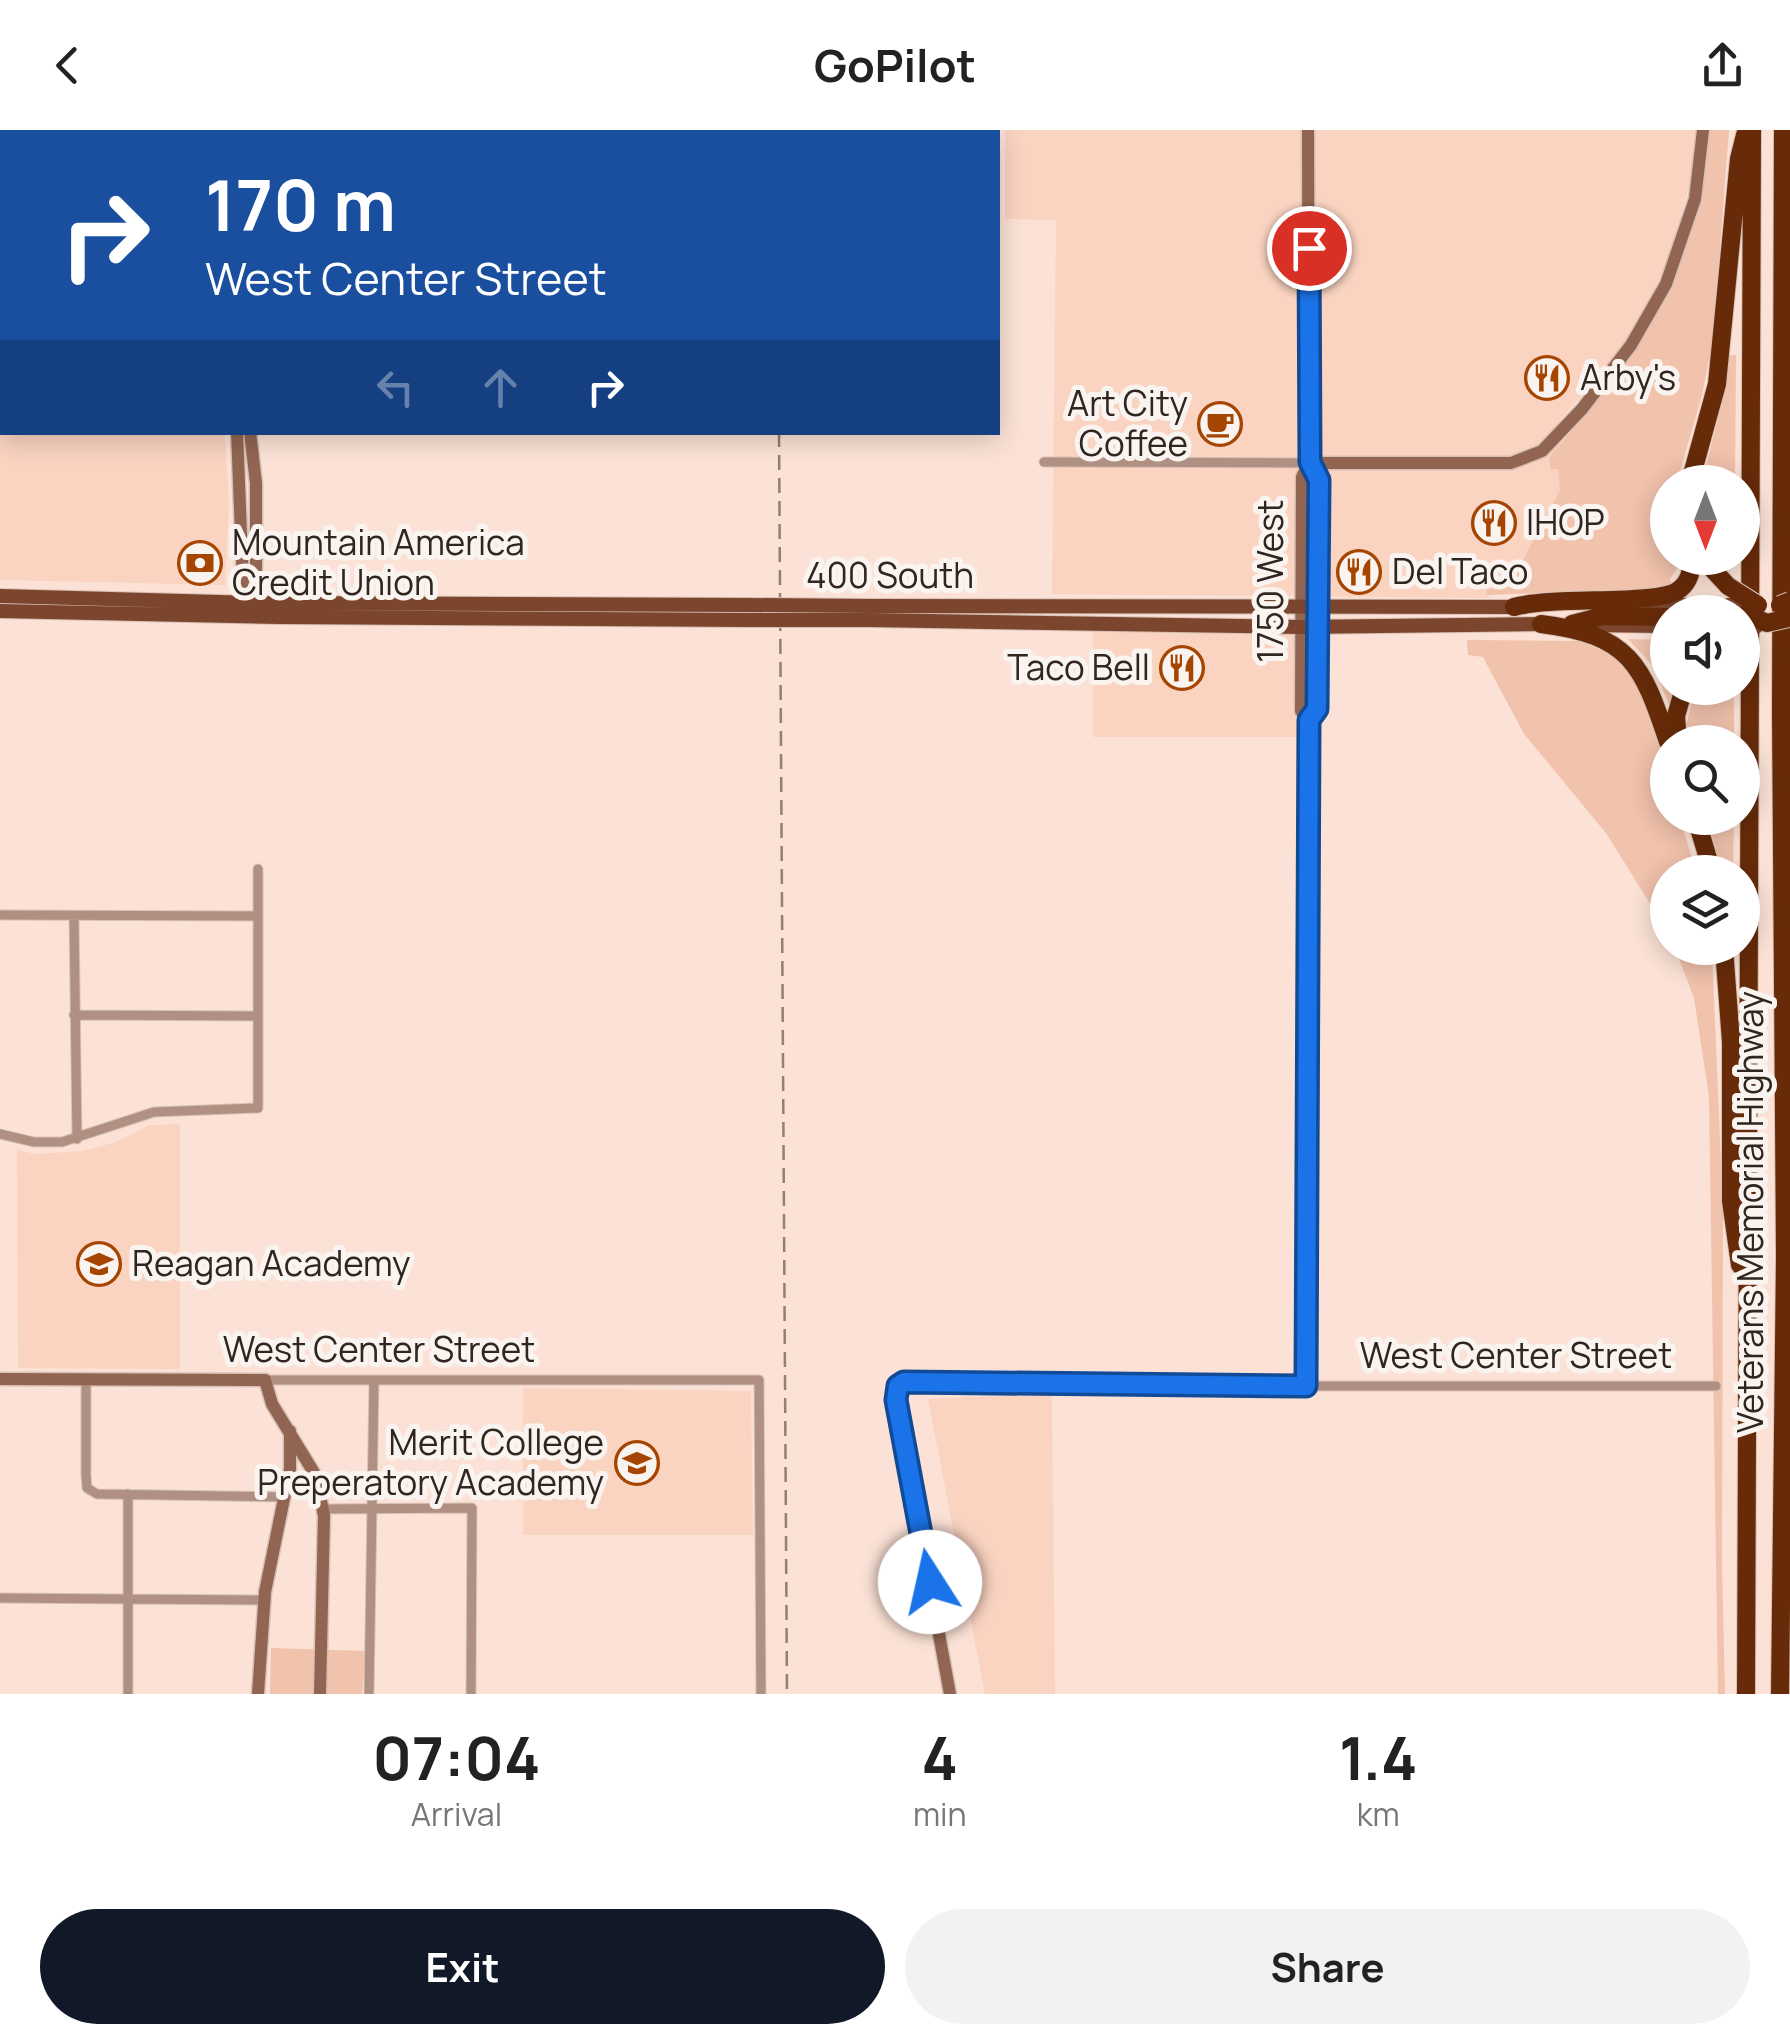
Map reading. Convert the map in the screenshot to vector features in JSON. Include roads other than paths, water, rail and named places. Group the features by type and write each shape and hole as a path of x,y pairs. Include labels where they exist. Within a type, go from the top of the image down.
{"highway":[{"path":"1695,465 1716,384 1740,160 1749,130"},
{"name":"Veterans Memorial Highway","path":"1746,1694 1749,130"},
{"name":"Veterans Memorial Highway","path":"1780,1694 1788,1249 1781,732 1784,130"},
{"path":"1514,607 1548,600 1666,596 1684,584 1687,575"},
{"path":"1719,575 1740,595"},
{"path":"1572,624 1603,616 1650,617"},
{"path":"1541,624 1590,634 1625,653 1648,684 1662,725"},
{"path":"1725,965 1730,1031 1731,1200 1737,1250 1748,1289"}],"main road":[{"name":"400 South","path":"0,596 250,610"},
{"name":"400 South","path":"0,611 871,613 1650,606"},
{"name":"400 South","path":"871,613 1300,626"},
{"path":"1300,626 1650,626"}],"street":[{"path":"1308,130 1310,462"},
{"path":"1044,462 1510,464 1542,451 1622,358 1666,284 1695,199 1703,130"},
{"path":"237,435 250,610"},
{"path":"250,435 256,482 250,610"},
{"name":"1750 West","path":"1306,1386 1309,720 1317,709 1319,606 1319,480 1310,462"},
{"name":"1750 West","path":"1309,720 1300,711 1300,607 1302,477 1310,462"},
{"path":"0,1134 48,1143 77,1138 154,1112 258,1108 258,868"},
{"path":"0,916 258,916"},
{"path":"74,916 77,1138"},
{"path":"74,1015 258,1016"},
{"name":"West Center Street","path":"0,1379 759,1380 761,1694"},
{"path":"86,1380 88,1488 97,1494 285,1497"},
{"path":"265,1380 272,1404 316,1476 322,1509 320,1694"},
{"path":"369,1694 374,1380"},
{"name":"West Center Street","path":"950,1694 896,1400 898,1386 910,1382 1716,1386"},
{"path":"258,1694 264,1600 290,1468 290,1429"},
{"path":"128,1494 128,1694"},
{"path":"322,1509 472,1508 471,1694"},
{"path":"0,1598 264,1600"}],"railway":[{"path":"779,435 787,1694"}],"place":[{"name":"Arby's","path":"1547,378"},
{"name":"Art City Coffee","path":"1220,424"},
{"name":"IHOP","path":"1494,523"},
{"name":"Mountain America Credit Union","path":"200,563"},
{"name":"Del Taco","path":"1359,572"},
{"name":"Taco Bell","path":"1182,668"},
{"name":"Reagan Academy","path":"99,1264"},
{"name":"Merit College Preperatory Academy","path":"637,1463"}]}
